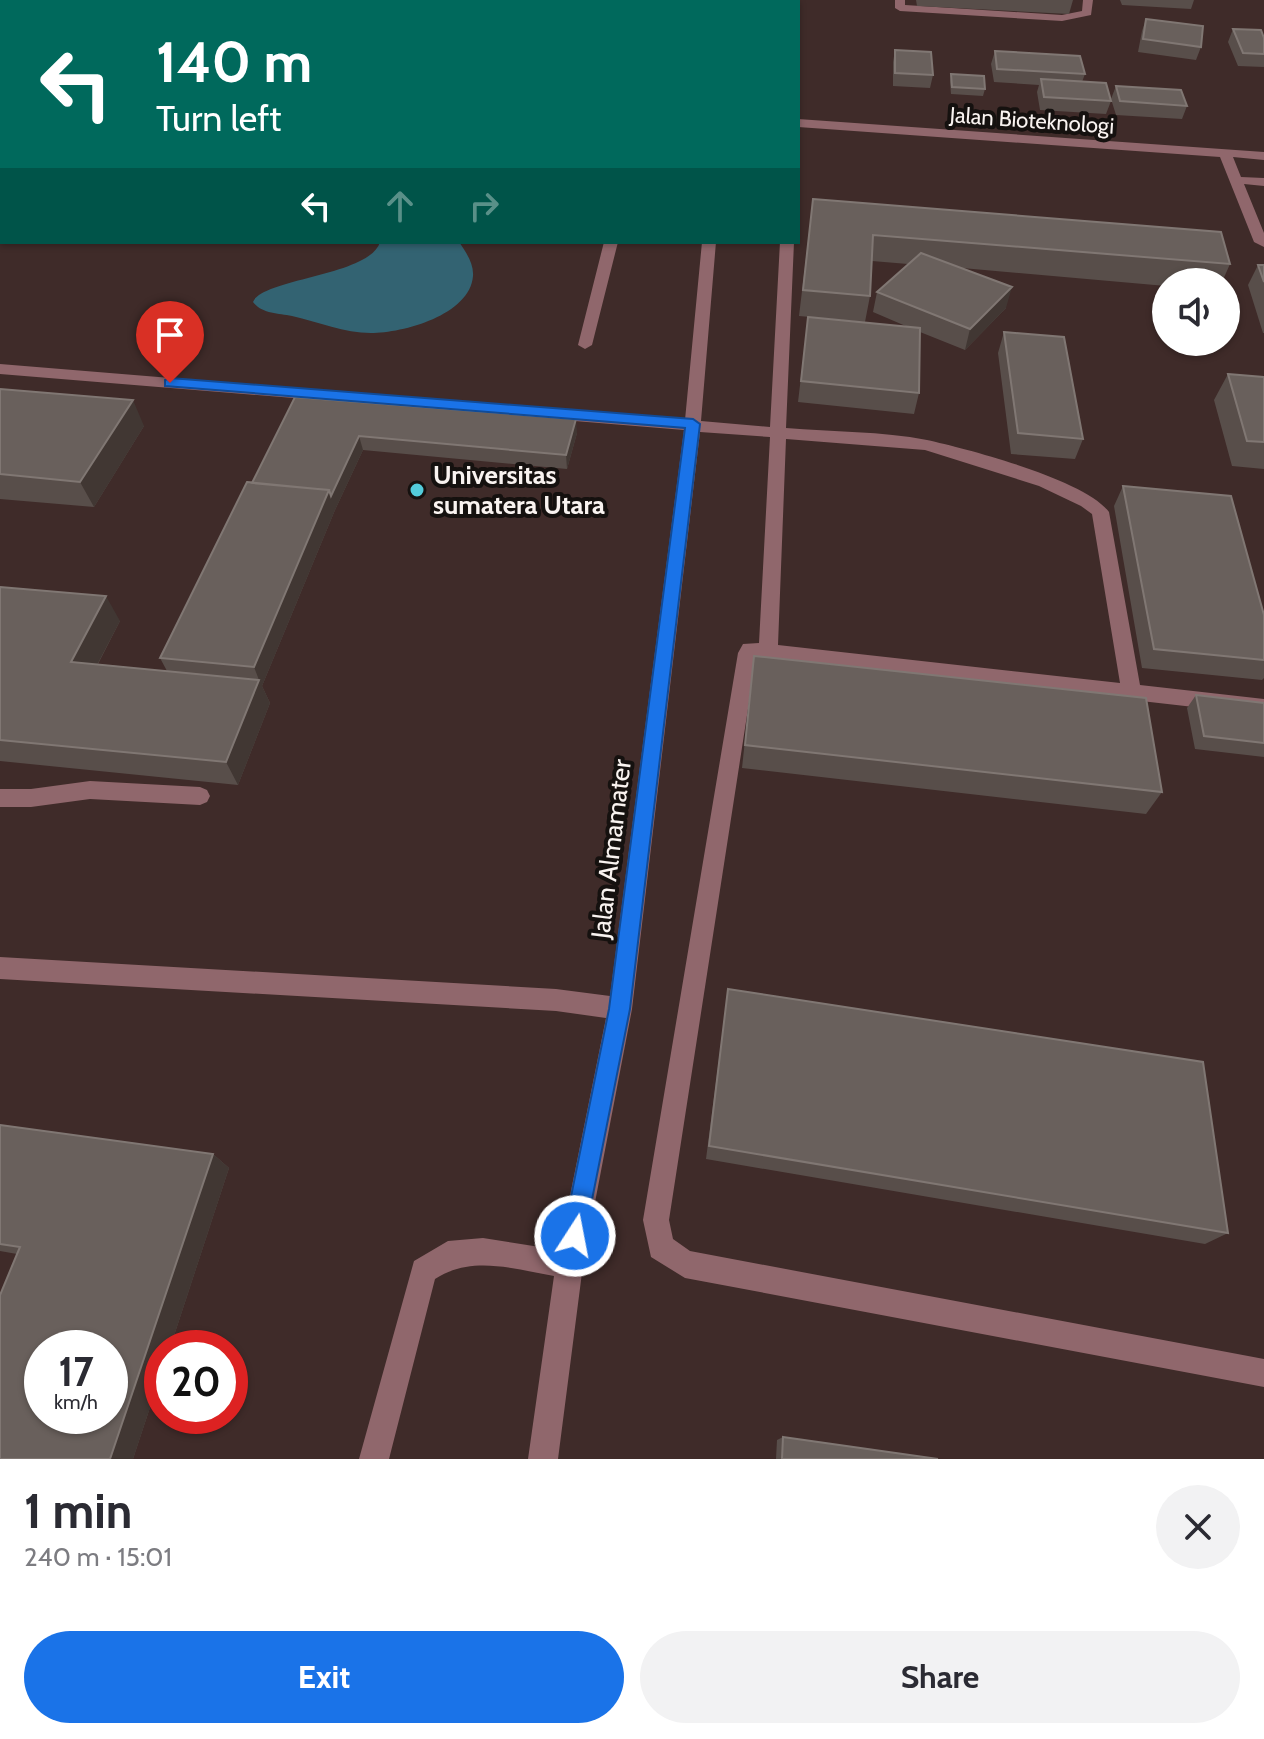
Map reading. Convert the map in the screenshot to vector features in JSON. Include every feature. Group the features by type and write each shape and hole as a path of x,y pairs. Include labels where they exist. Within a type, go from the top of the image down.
{"lane":[{"path":"900,4 1062,18 1087,13 1088,0"},
{"name":"Jalan Bioteknologi","path":"800,123 1264,156"},
{"path":"800,133 828,126"},
{"path":"1225,153 1264,243"},
{"path":"1236,180 1264,182"},
{"path":"1247,207 1264,208"},
{"path":"585,345 610,244"},
{"name":"Jalan Almamater","path":"543,1459 569,1265 620,1009 693,424 709,244"},
{"path":"768,649 787,244"},
{"path":"0,369 693,424 925,445 955,453 1091,502 1100,512 1131,692"},
{"path":"1264,707 750,649 656,1220 661,1247 685,1264 1264,1373"},
{"path":"0,798 31,798 90,790 200,796"},
{"path":"0,968 556,1000 620,1009"},
{"path":"374,1459 424,1271 448,1255 483,1251 569,1265"}],"shaded area":[{"name":"Universitas sumatera Utara","path":"800,0 1264,0 1264,1459 0,1459 0,244 800,244"}],"water":[{"path":"379,244 460,244 472,267 469,290 448,311 433,319 400,330 371,333 271,312 253,302 276,287 338,270 372,253"}],"building":[{"path":"1146,19 1203,26 1201,47 1143,39"},
{"path":"1233,29 1261,30 1264,54 1243,53"},
{"path":"895,50 931,52 933,75 895,73"},
{"path":"995,51 1080,56 1085,74 997,69"},
{"path":"951,74 984,76 985,89 952,87"},
{"path":"1041,79 1106,83 1111,101 1044,97"},
{"path":"1116,86 1181,90 1187,106 1120,101"},
{"path":"813,199 1221,232 1230,264 873,235 870,296 803,290"},
{"path":"921,253 1012,287 970,329 877,292"},
{"path":"1258,265 1264,265 1264,282"},
{"path":"808,317 920,328 919,393 801,381"},
{"path":"1004,332 1064,337 1083,439 1018,433"},
{"path":"1228,374 1264,377 1264,442 1247,441"},
{"path":"0,389 133,400 80,482 0,474"},
{"path":"295,397 576,419 566,455 359,436 331,496 329,490 252,483"},
{"path":"247,482 329,490 254,667 160,658"},
{"path":"1123,486 1231,496 1264,615 1264,660 1154,649"},
{"path":"0,587 106,596 71,662 259,680 226,762 0,740"},
{"path":"754,656 1146,698 1162,792 745,745"},
{"path":"1196,695 1264,703 1264,743 1204,736"},
{"path":"728,989 1203,1062 1228,1233 709,1146"},
{"path":"0,1125 213,1154 154,1330 144,1330 144,1358 128,1406 128,1330 24,1330 24,1434 118,1434 110,1459 0,1459 0,1295 20,1247 0,1244"},
{"path":"783,1437 938,1459 782,1459"}],"place":[{"name":"Universitas sumatera Utara","path":"417,490"}],"route":[{"path":"170,383 693,424 620,1009 575,1236"}]}
